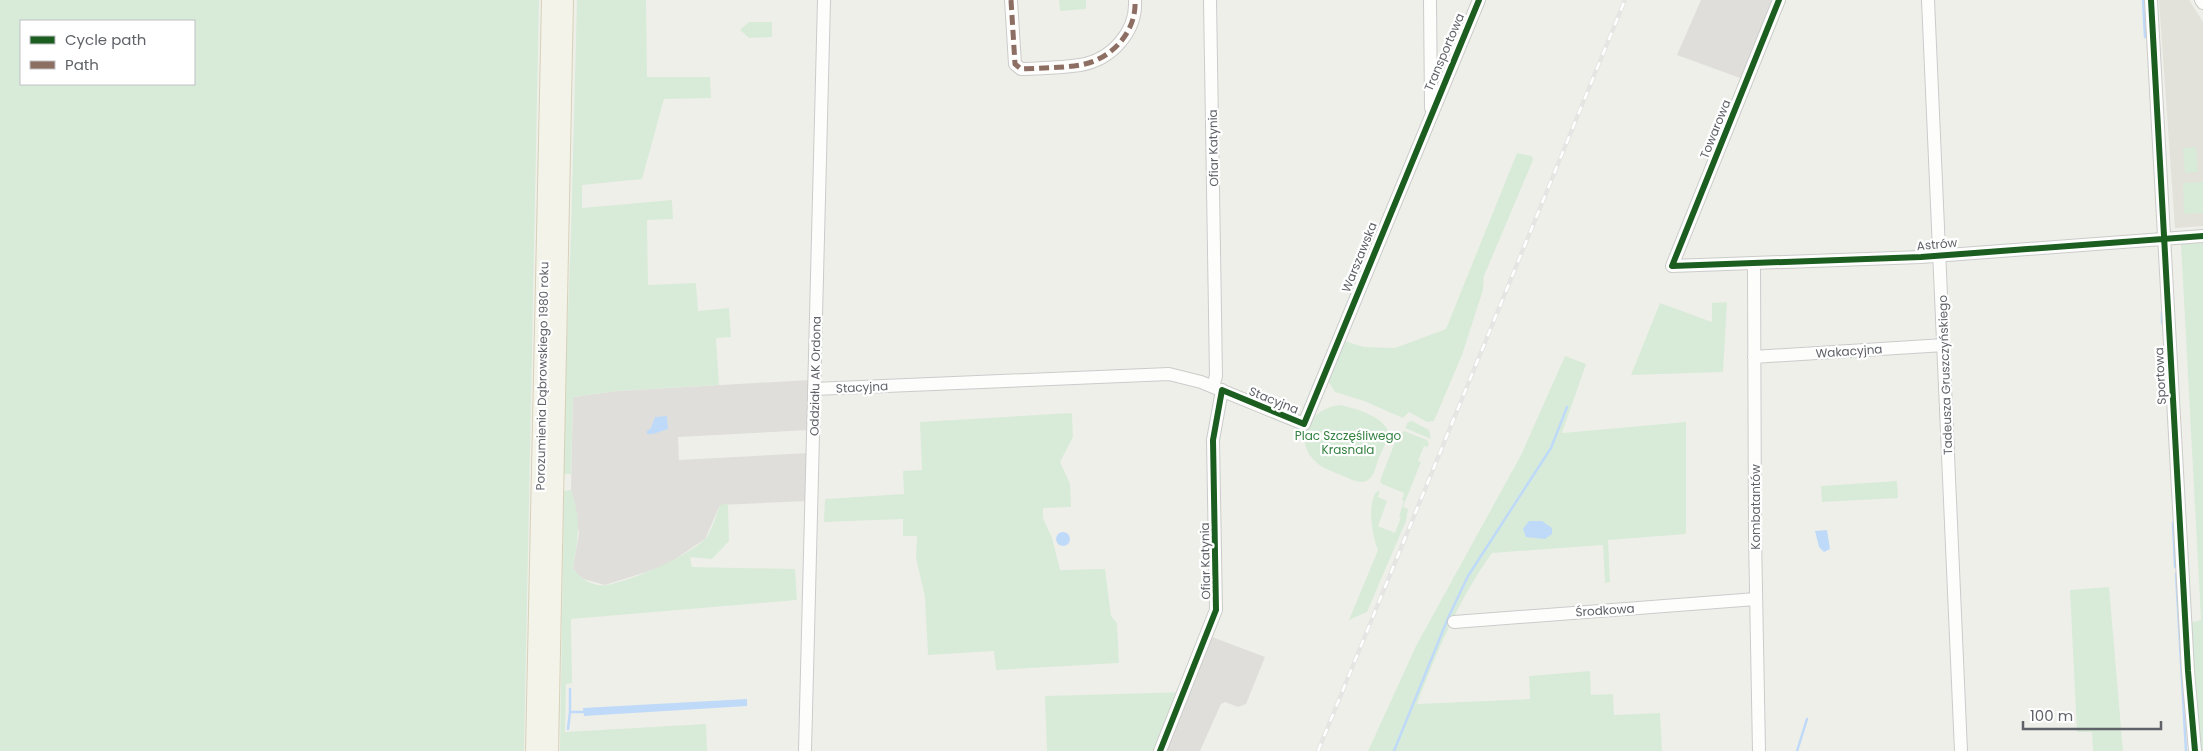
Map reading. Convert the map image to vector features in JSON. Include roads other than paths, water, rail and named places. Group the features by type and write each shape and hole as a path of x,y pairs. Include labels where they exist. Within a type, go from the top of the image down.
{"main road":[{"name":"Porozumienia Dąbrowskiego 1980 roku","path":"534,751 550,0"},
{"name":"Porozumienia Dąbrowskiego 1980 roku","path":"550,751 565,0"}],"street":[{"name":"Oddziału AK Ordona","path":"805,751 824,0"},
{"path":"1011,0 1015,64 1021,69 1079,65 1103,56 1117,46 1128,33 1135,14 1135,0"},
{"name":"Ofiar Katynia","path":"1160,751 1216,610 1213,440 1217,388 1210,0"},
{"name":"Warszawska","path":"1310,410 1431,113 1430,0"},
{"name":"Transportowa","path":"1431,113 1479,0"},
{"name":"Towarowa","path":"1672,266 1779,0"},
{"name":"Tadeusza Gruszczyńskiego","path":"1928,0 1961,751"},
{"name":"Sportowa","path":"2151,0 2188,671 2195,751"},
{"path":"2201,0 2203,4"},
{"path":"1430,62 1445,67 1452,64"},
{"name":"Astrów","path":"1672,266 1940,255 2203,236"},
{"name":"Kombatantów","path":"1754,264 1759,751"},
{"name":"Wakacyjna","path":"1754,357 1944,345"},
{"name":"Stacyjna","path":"814,389 1151,373 1181,376 1217,388 1304,424 1310,410"},
{"name":"Środkowa","path":"1454,622 1756,599"}],"water":[{"path":"667,416 668,429 647,434 655,417"},
{"path":"1529,521 1542,521 1552,528 1552,534 1545,539 1526,537 1523,529"},
{"path":"1827,530 1830,549 1824,552 1819,547 1815,531"},
{"path":"1060,532 1066,532 1070,539 1066,546 1060,546 1056,542 1056,536"},
{"path":"747,699 747,706 584,716 583,708"}],"waterway":[{"path":"2143,0 2145,37"},
{"path":"2162,312 2162,323"},
{"path":"1394,751 1448,618 1468,576 1551,448 1567,407"},
{"path":"2173,523 2175,567"},
{"path":"2176,574 2186,751"},
{"path":"570,689 570,712"},
{"path":"568,729 570,712 584,712"},
{"path":"1797,751 1807,719"}],"railway":[{"path":"1318,751 1625,0"}],"park label":[{"name":"Plac Szczęśliwego Krasnala","path":"1348,442"}]}
